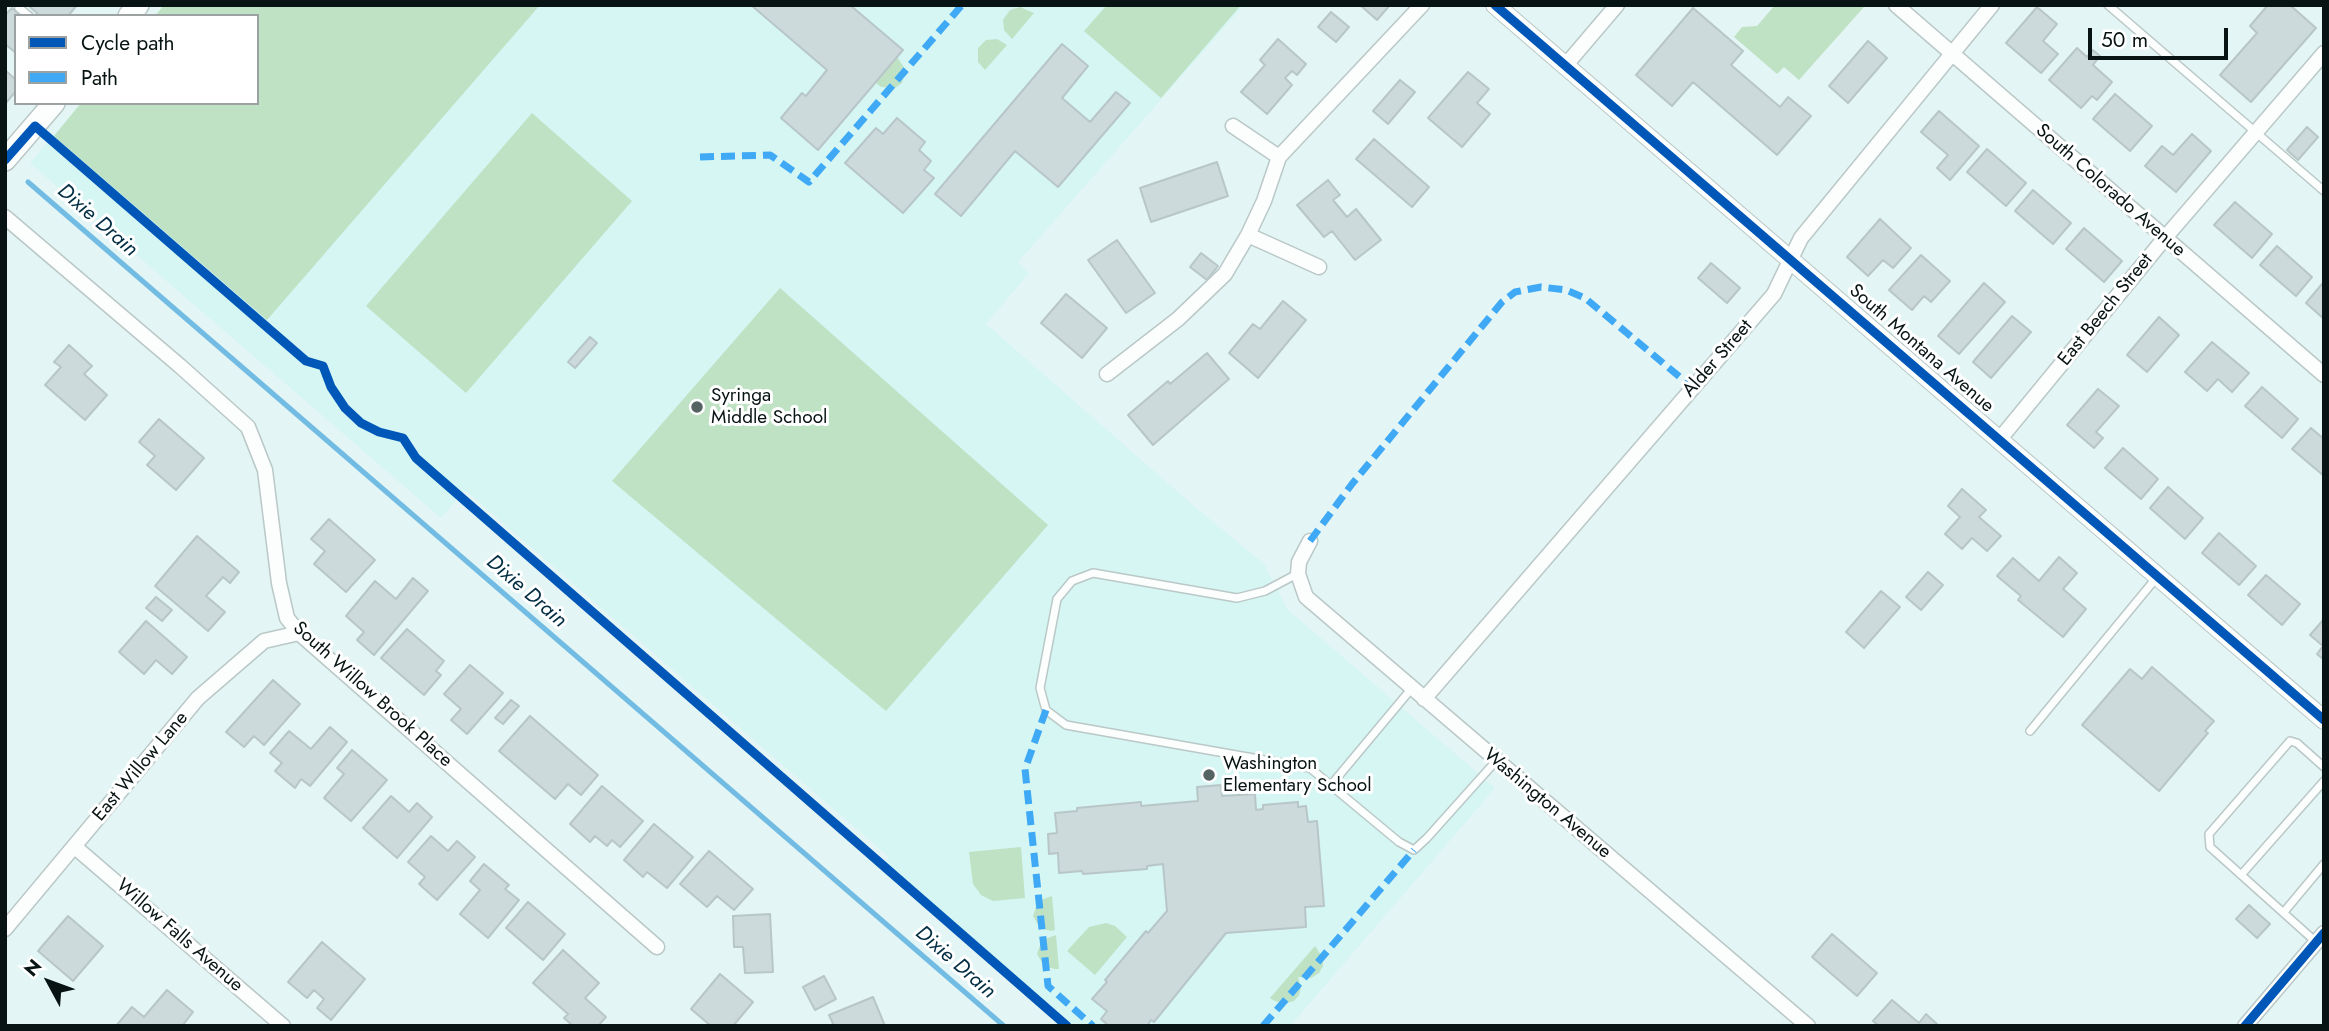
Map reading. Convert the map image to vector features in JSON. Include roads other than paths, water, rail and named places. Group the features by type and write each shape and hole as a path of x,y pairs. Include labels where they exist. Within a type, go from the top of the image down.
{"main road":[{"path":"5,160 52,105"}],"street":[{"path":"1107,374 1178,319 1224,274 1248,235 1264,201 1279,158 1422,5"},
{"name":"South Montana Avenue","path":"1495,5 2324,720"},
{"path":"1566,66 1618,5"},
{"name":"South Colorado Avenue","path":"1896,5 2324,375"},
{"name":"Alder Street","path":"1424,699 1774,294 1801,238 1992,5"},
{"name":"East Beech Street","path":"1999,440 2165,239 2324,53"},
{"path":"1233,125 1279,158"},
{"name":"South Willow Brook Place","path":"5,216 248,427 265,470 279,583 287,618 299,633 657,947"},
{"path":"1248,235 1319,267"},
{"path":"1298,574 1298,562 1310,541"},
{"name":"Washington Avenue","path":"1298,574 1306,597 1808,1026"},
{"name":"East Willow Lane","path":"5,929 198,698 264,641 299,633"},
{"name":"Willow Falls Avenue","path":"75,847 274,1023"},
{"path":"2245,1026 2320,937"}],"lane":[{"path":"2108,5 2324,191"},
{"path":"19,8 26,14"},
{"path":"1298,574 1256,595 1237,598 1093,573 1072,581 1057,599 1040,688 1046,710 1066,725 1310,768 1399,842 1414,850 1496,761"},
{"path":"2030,732 2158,577"},
{"path":"1331,785 1412,688"},
{"path":"2320,937 2284,912 2210,847 2209,834 2290,741 2297,743 2324,767"},
{"path":"2241,875 2324,781"},
{"path":"2284,912 2324,864"}],"waterway":[{"name":"Dixie Drain","path":"28,182 1004,1026"}],"place":[{"name":"Syringa Middle School","path":"697,407"},
{"name":"Washington Elementary School","path":"1209,775"}]}
